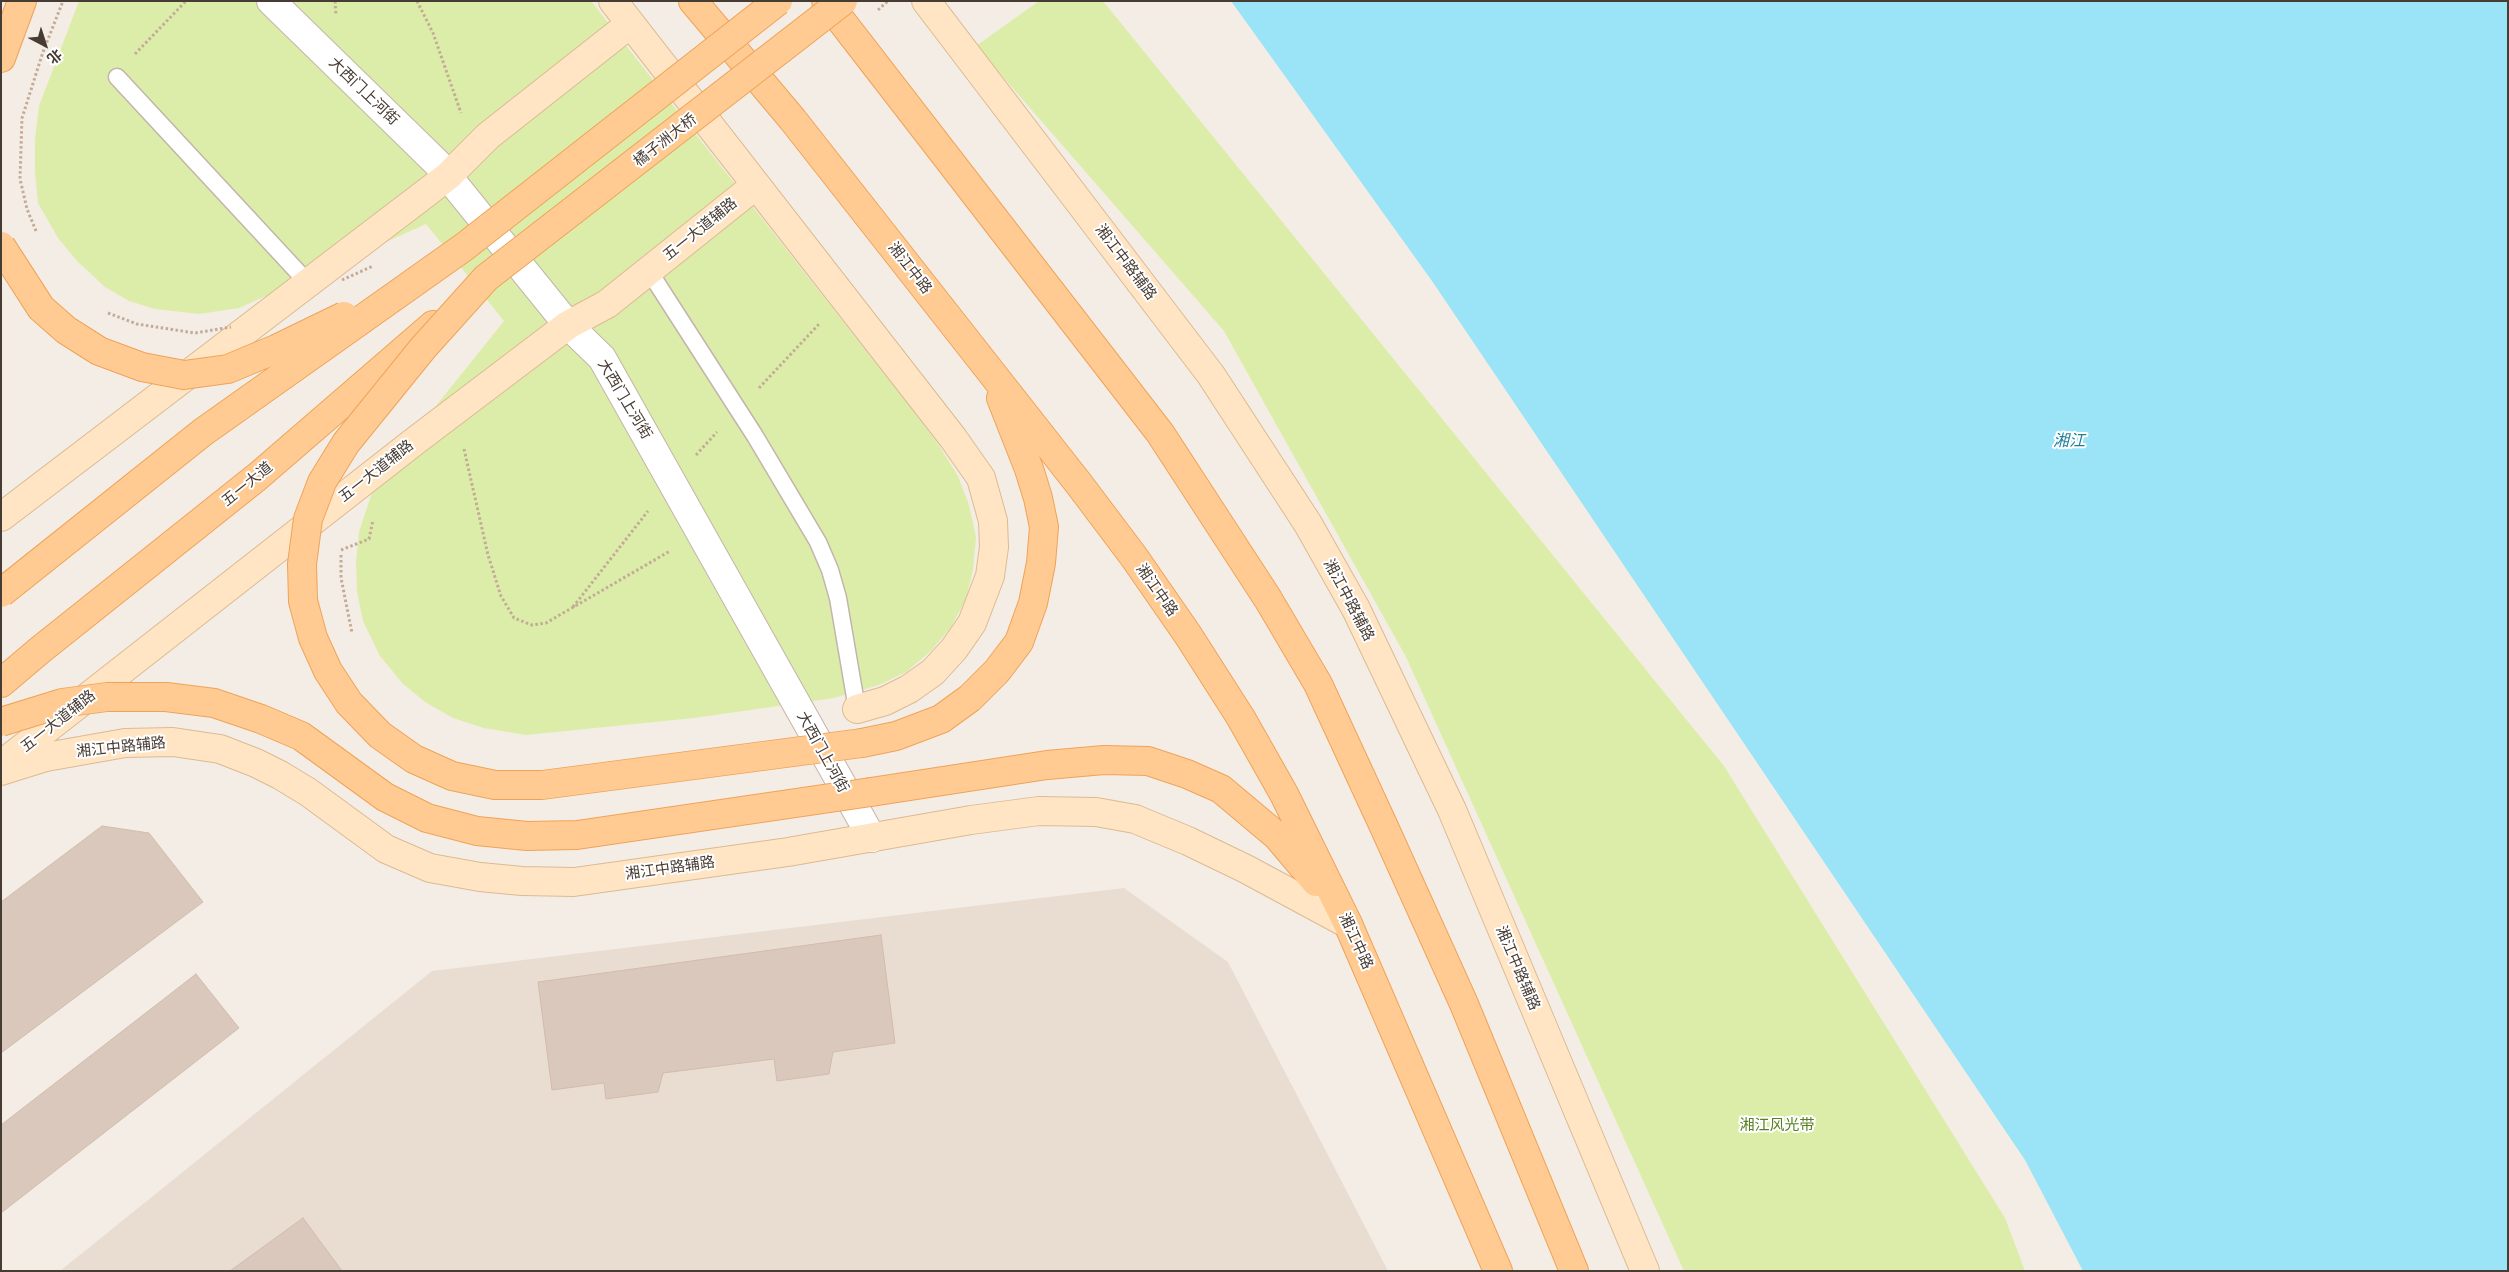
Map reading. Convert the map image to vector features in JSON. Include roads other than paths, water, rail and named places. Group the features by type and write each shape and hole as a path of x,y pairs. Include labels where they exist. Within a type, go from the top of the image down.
{"main road":[{"path":"1,58 22,1"},
{"name":"湘江中路","path":"694,1 799,128 1134,557 1188,635 1241,718 1284,794 1348,924 1495,1266"},
{"path":"1,593 203,432 464,247 778,1"},
{"path":"826,1 1160,433 1273,607 1318,684 1385,829 1464,1004 1574,1271"},
{"name":"橘子洲大桥","path":"486,278 844,1"},
{"path":"1,246 41,308 66,330 100,351 142,367 184,375 228,369 276,349 359,309 464,247"},
{"path":"486,278 423,348 346,443 322,482 308,519 302,564 303,601 313,638 328,671 349,703 380,735 414,759 452,776 495,785 542,785 862,743 896,736 941,719 970,698 997,671 1019,642 1033,604 1042,563 1044,527 1042,517 1029,469 990,371"},
{"name":"五一大道","path":"1,683 256,477 486,278"},
{"path":"1,722 62,703 107,697 166,697 214,703 261,719 301,736 385,796 427,818 477,831 528,836 577,835 1047,765 1104,760 1148,761 1187,774 1227,794 1277,836 1308,870 1348,924"}],"street":[{"name":"大西门上河街","path":"271,1 416,142 457,167 568,325 602,358 872,838"},
{"path":"613,1 844,297 967,457 981,478 993,521 994,547 983,598 972,623 954,649 933,672 909,689 885,701 857,708"},
{"name":"湘江中路辅路","path":"926,1 1211,375 1308,524 1356,609 1452,810 1645,1271"},
{"path":"1,517 309,284 457,167 488,136 630,24"},
{"name":"五一大道辅路","path":"1,765 455,411 568,325 607,304 756,185"},
{"name":"湘江中路辅路","path":"1,771 46,757 125,744 173,742 220,750 256,762 280,775 308,792 358,830 394,852 430,868 480,877 522,881 574,882 1039,811 1096,812 1135,819 1188,841 1246,869 1348,924"}],"lane":[{"path":"118,77 309,284"},
{"path":"649,271 738,410 818,542 830,570 838,598 857,708"}],"water":[{"name":"湘江","path":"1231,1 2508,1 2508,1271 2083,1271 2025,1160 1432,281"}],"park label":[{"name":"湘江风光带","path":"1777,1125"}]}
